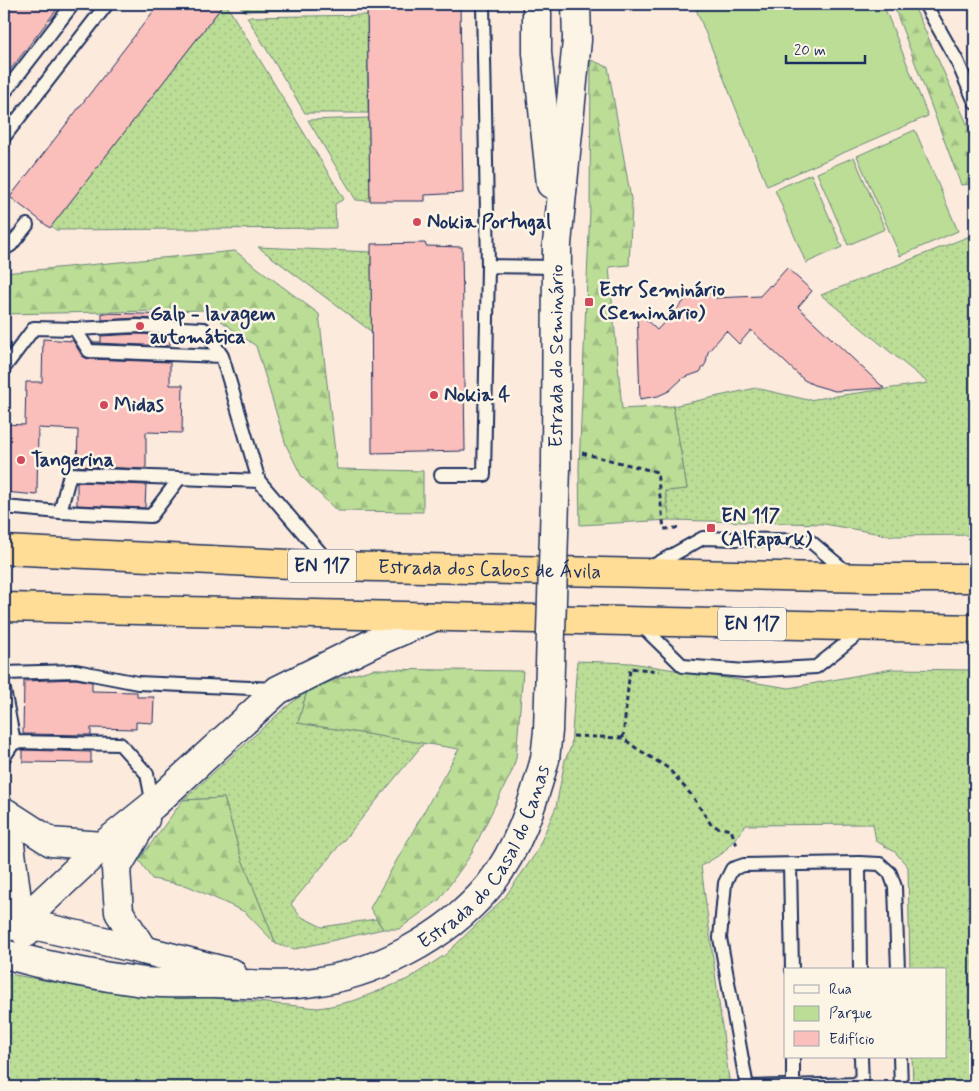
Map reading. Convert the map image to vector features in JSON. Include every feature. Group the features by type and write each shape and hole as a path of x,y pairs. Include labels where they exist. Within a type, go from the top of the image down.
{"highway":[{"name":"Estrada dos Cabos de Ávila","path":"4,550 332,566 975,578"},
{"name":"EN 117","path":"4,607 975,629"}],"street":[{"name":"Estrada do Seminário","path":"537,4 537,53 557,256"},
{"name":"Estrada do Seminário","path":"556,467 557,256 577,40 576,4"},
{"name":"Estrada do Casal do Canas","path":"4,954 48,966 145,982 306,984 378,965 401,955 426,940 470,906 489,885 504,864 520,834 535,798 545,759 548,731 556,467"},
{"path":"9,923 153,805 278,690 371,644 434,617"},
{"path":"143,950 119,912 116,869 153,805"},
{"path":"5,813 51,842 102,846"},
{"path":"5,813 9,923 48,966"},
{"name":"Estrada do Casal do Canas","path":"9,923 143,950 277,985"}],"lane":[{"path":"4,93 73,4"},
{"path":"4,138 107,4"},
{"path":"441,475 484,475 488,266 483,4"},
{"path":"925,4 957,61 975,102"},
{"path":"4,249 11,245 27,225"},
{"path":"488,266 557,256"},
{"path":"4,368 34,328 75,329 137,326 204,328 222,356 259,482 332,566"},
{"path":"75,329 90,351 222,356"},
{"path":"60,512 70,474 259,482"},
{"path":"4,507 60,512 151,516 179,479"},
{"path":"642,573 703,538 810,541 852,577"},
{"path":"637,622 683,666 745,671 816,666 867,627"},
{"path":"4,673 76,671 138,683 278,690"},
{"path":"4,690 14,742 4,757"},
{"path":"14,742 120,744 147,774 153,805"},
{"path":"859,863 860,968"},
{"path":"790,864 792,968"},
{"path":"861,1058 862,1085 747,1087 720,938 725,883 732,869 744,865 880,864 890,873 895,887 898,968"},
{"path":"793,1058 793,1086"},
{"path":"900,1058 901,1087"}],"path":[{"path":"580,453 657,472 664,529"},
{"path":"548,731 576,736 623,738 668,768 693,797 712,826 732,830 744,865"}],"green space":[{"path":"224,4 226,4 344,199 335,204 336,228 56,230 51,226"},
{"path":"239,4 367,4 367,9 243,11"},
{"path":"694,4 883,4 928,116 767,186"},
{"path":"893,4 913,4 974,139 975,176 971,184 961,185"},
{"path":"367,15 368,113 305,113 247,17"},
{"path":"591,60 608,67 632,205 629,265 609,267 622,409 673,406 687,489 665,491 670,520 580,525 579,468 590,208"},
{"path":"369,118 370,201 356,200 308,120"},
{"path":"915,130 958,231 900,256 857,156"},
{"path":"854,157 885,229 848,245 817,173"},
{"path":"811,174 842,247 806,263 775,190"},
{"path":"975,234 975,535 893,536 824,524 670,520 665,491 687,489 673,406 756,388 808,400 928,383 821,295"},
{"path":"258,247 371,252 372,332"},
{"path":"235,251 319,314 337,469 423,471 423,512 337,511 302,477 286,445 256,346 206,310 4,314 4,273"},
{"path":"577,661 631,663 789,688 892,669 975,670 975,1087 913,1087 912,1058 946,1058 946,968 910,968 908,867 895,852 876,841 873,824 746,825 723,853 701,866 730,1087 4,1087 4,973 54,982 318,1008 356,1000 408,979 445,955 505,897 536,853 556,807 565,760 571,747"},
{"path":"374,669 523,671 516,758 512,771 470,856 439,900 399,929 383,929 370,908 459,749 298,723 307,691 337,679"},
{"path":"307,691 298,723 424,743 291,904 300,916 322,927 376,919 383,929 295,949 276,944 241,857 224,798 183,800 285,708"},
{"path":"224,798 241,857 276,944 245,912 188,886 152,879 139,860 183,800"}],"building":[{"path":"4,4 61,4 4,78"},
{"path":"159,4 224,4 50,228 10,197"},
{"path":"367,4 460,4 463,193 425,195 425,201 370,201"},
{"path":"425,243 426,246 462,247 465,451 372,453 371,244"},
{"path":"787,268 812,291 798,307 884,388 835,391 814,385 804,380 751,330 739,344 726,331 708,352 706,363 700,372 683,378 669,391 658,396 640,399 637,311 657,330 700,284 714,298 760,296"},
{"path":"102,313 178,315 178,320 137,318 102,320"},
{"path":"137,334 178,336 178,339 170,339 170,346 93,342 101,342 101,336"},
{"name":"Midas","path":"43,339 73,341 82,356 88,359 170,362 170,385 183,385 182,433 146,432 146,469 77,466 78,430 38,428 37,495 4,492 4,424 25,425 26,382 42,382"},
{"path":"77,482 146,485 145,508 77,505"},
{"path":"75,679 92,682 92,691 137,692 137,697 154,697 153,723 136,722 136,729 91,728 91,735 23,734 24,681"},
{"path":"23,750 91,752 91,763 23,762"}],"place":[{"name":"Nokia Portugal","path":"417,222"},
{"name":"Estr Seminário (Seminário)","path":"589,302"},
{"name":"Galp - lavagem automática","path":"140,326"},
{"name":"Nokia 4","path":"434,395"},
{"name":"Midas","path":"104,405"},
{"name":"Tangerina","path":"21,460"},
{"name":"EN 117 (Alfapark)","path":"711,528"}]}
